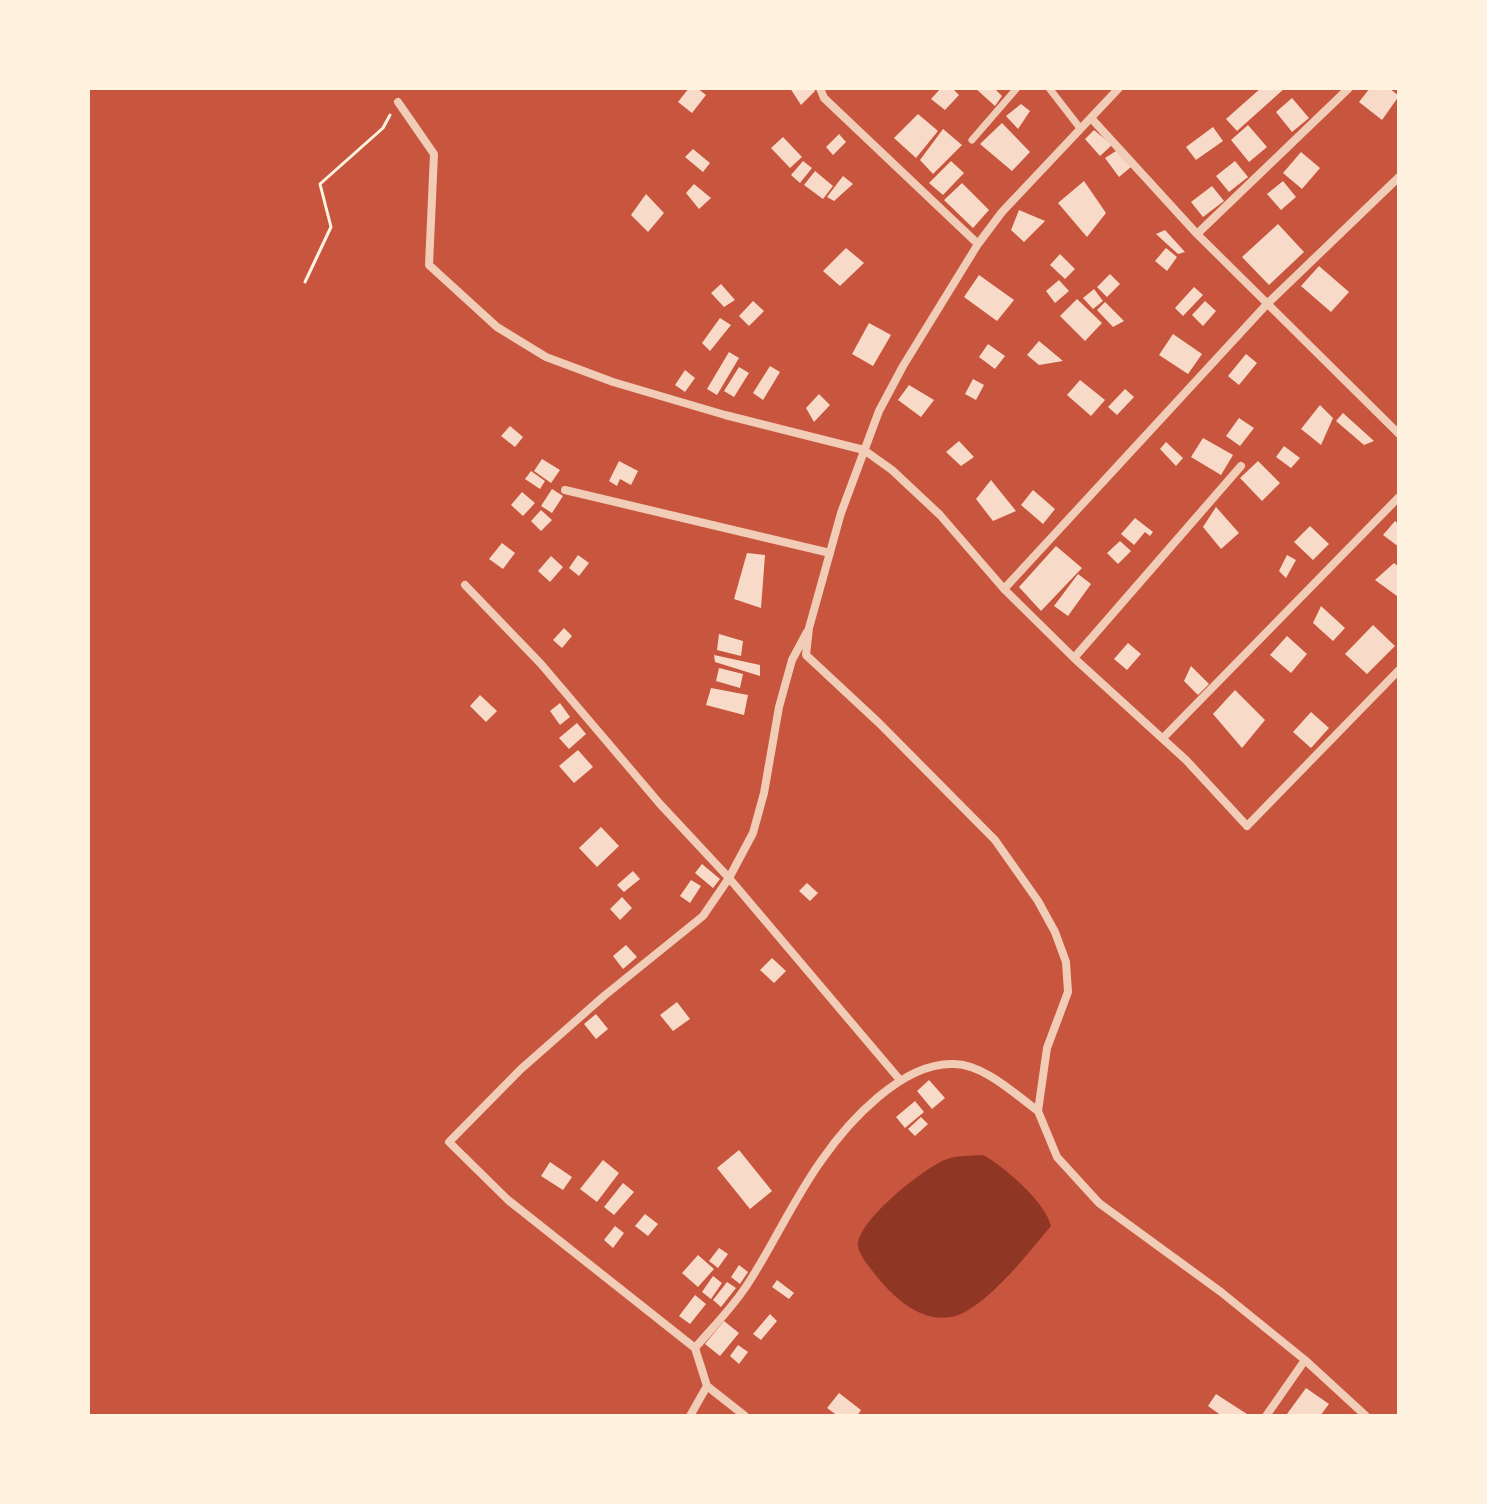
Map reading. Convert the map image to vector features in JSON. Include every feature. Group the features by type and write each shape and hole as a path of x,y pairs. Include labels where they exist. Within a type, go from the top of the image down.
{"street":[{"path":"820,88 824,98 978,244"},
{"path":"972,140 1017,88"},
{"path":"1049,88 1080,128"},
{"path":"1038,1111 1047,1048 1068,992 1066,962 1055,932 1038,901 995,840 879,723 806,655 809,628 841,513 879,411 903,366 978,244 1022,189 1119,88"},
{"path":"1197,234 1349,88"},
{"path":"398,102 434,154 429,265 497,327 546,357 613,382 725,415 864,450 892,470 940,515 1004,589 1074,658 1163,738 1247,826 1399,670"},
{"path":"1091,118 1197,234 1399,434"},
{"path":"1004,589 1267,304 1399,177"},
{"path":"1074,658 1241,466"},
{"path":"565,490 830,553"},
{"path":"1163,738 1399,497"},
{"path":"465,585 541,664 582,716 729,878 900,1080"},
{"path":"745,1416 707,1386 695,1348 508,1200 449,1142 521,1069 604,996 703,916 729,878 753,833 764,793 779,707 792,660 809,628"},
{"path":"695,1348 747,1286 821,1161 864,1111 900,1080 926,1067 956,1063 993,1077 1038,1111 1057,1157 1099,1203 1221,1292 1305,1360 1366,1416"},
{"path":"1266,1416 1305,1360"},
{"path":"690,1416 707,1386"}],"path":[{"path":"305,282 331,227 320,184 383,128 398,102"}],"shaded area":[{"path":"983,1155 1023,1186 1048,1217 1051,1226 1011,1272 977,1304 952,1317 926,1315 903,1302 882,1283 860,1254 860,1236 879,1210 923,1173 951,1158"}],"building":[{"path":"689,88 697,88 706,95 692,113 678,102"},
{"path":"790,88 813,88 815,91 801,105"},
{"path":"941,88 952,88 959,95 945,110 931,99"},
{"path":"975,88 994,88 1002,96 995,106"},
{"path":"1261,88 1285,88 1237,131 1226,119"},
{"path":"1370,88 1389,88 1399,96 1382,120 1359,102"},
{"path":"1292,98 1309,118 1292,132 1276,112"},
{"path":"1021,104 1030,111 1018,129 1006,116"},
{"path":"918,114 938,131 916,158 894,138"},
{"path":"1002,123 1030,152 1012,171 980,144"},
{"path":"1248,125 1267,147 1249,162 1231,140"},
{"path":"1213,127 1223,141 1196,160 1186,147"},
{"path":"943,129 962,145 933,174 920,160"},
{"path":"1094,130 1112,145 1100,156 1085,139"},
{"path":"839,134 846,142 833,155 826,147"},
{"path":"783,137 802,157 790,168 771,148"},
{"path":"693,149 710,163 703,172 685,157"},
{"path":"1116,151 1131,167 1119,177 1105,158"},
{"path":"1301,152 1320,168 1302,189 1283,173"},
{"path":"803,161 812,168 800,183 791,175"},
{"path":"951,161 964,173 943,195 929,183"},
{"path":"1235,161 1248,177 1229,192 1216,176"},
{"path":"815,171 833,186 823,199 804,185"},
{"path":"843,176 853,184 834,201 827,197"},
{"path":"1084,181 1106,213 1087,237 1058,203"},
{"path":"1283,181 1296,197 1281,210 1267,194"},
{"path":"962,183 989,210 973,228 944,200"},
{"path":"694,184 711,198 699,209 686,193"},
{"path":"1212,186 1224,201 1203,217 1191,202"},
{"path":"646,194 664,213 648,232 631,215"},
{"path":"1019,210 1045,221 1024,242 1011,230"},
{"path":"1278,224 1304,252 1269,285 1242,257"},
{"path":"1165,230 1185,252 1178,254 1156,234"},
{"path":"846,248 864,263 840,286 823,271"},
{"path":"1166,248 1177,257 1167,271 1155,261"},
{"path":"1060,254 1075,269 1065,279 1050,265"},
{"path":"1319,266 1349,292 1331,312 1301,286"},
{"path":"1110,274 1120,284 1107,297 1097,287"},
{"path":"979,275 1014,300 997,321 964,297"},
{"path":"1059,280 1069,291 1055,303 1046,291"},
{"path":"721,284 735,300 724,307 711,293"},
{"path":"1194,287 1203,295 1183,316 1175,308"},
{"path":"1094,289 1103,301 1093,309 1083,298"},
{"path":"1077,299 1102,323 1085,341 1060,316"},
{"path":"753,301 764,311 749,326 739,316"},
{"path":"1205,301 1216,311 1203,326 1192,315"},
{"path":"1105,302 1124,321 1113,327 1097,310"},
{"path":"720,318 731,325 710,351 702,343"},
{"path":"869,323 891,335 873,366 852,354"},
{"path":"1173,334 1202,354 1188,374 1159,355"},
{"path":"1039,341 1063,361 1039,365 1027,355"},
{"path":"988,344 1005,356 995,369 979,357"},
{"path":"729,352 739,358 717,395 707,389"},
{"path":"1246,354 1257,363 1239,385 1228,376"},
{"path":"770,366 780,372 763,400 753,393"},
{"path":"739,367 749,373 734,397 724,391"},
{"path":"685,370 695,378 685,392 675,385"},
{"path":"973,379 984,385 976,400 965,394"},
{"path":"1080,380 1105,400 1091,416 1067,395"},
{"path":"909,385 934,400 921,417 898,400"},
{"path":"1125,389 1134,397 1117,415 1108,407"},
{"path":"819,394 830,405 814,422 806,408"},
{"path":"1320,405 1333,418 1321,445 1301,429"},
{"path":"1343,413 1374,441 1364,445 1336,421"},
{"path":"1239,418 1254,428 1240,446 1226,436"},
{"path":"510,426 523,437 515,447 501,436"},
{"path":"1203,438 1233,455 1221,475 1191,457"},
{"path":"959,441 974,457 961,466 946,452"},
{"path":"1166,442 1183,458 1176,466 1160,449"},
{"path":"1284,446 1300,458 1291,468 1276,457"},
{"path":"542,459 560,470 551,483 534,471"},
{"path":"619,461 638,471 631,485 620,479 617,486 609,481"},
{"path":"1258,461 1280,483 1262,501 1240,478"},
{"path":"531,471 545,481 540,489 525,479"},
{"path":"991,480 1016,511 993,521 976,499"},
{"path":"552,489 563,496 552,513 541,506"},
{"path":"1033,490 1055,509 1043,524 1021,505"},
{"path":"522,492 535,503 523,516 511,505"},
{"path":"1216,507 1239,533 1221,549 1203,527"},
{"path":"541,510 552,520 541,531 531,521"},
{"path":"1135,518 1153,532 1150,536 1145,532 1134,545 1121,534"},
{"path":"1395,521 1399,524 1399,547 1383,535"},
{"path":"1310,526 1329,544 1313,560 1294,542"},
{"path":"1120,541 1131,551 1118,564 1107,553"},
{"path":"502,543 515,553 503,569 489,559"},
{"path":"1056,546 1082,568 1041,611 1019,587"},
{"path":"747,553 765,555 761,608 734,599"},
{"path":"578,555 589,563 579,576 569,568"},
{"path":"1287,555 1296,560 1286,578 1279,571"},
{"path":"551,556 563,567 550,582 538,571"},
{"path":"1394,563 1399,567 1397,596 1375,580"},
{"path":"1078,574 1091,584 1068,616 1054,606"},
{"path":"1321,606 1345,628 1333,641 1313,623"},
{"path":"1373,625 1395,646 1367,674 1345,654"},
{"path":"564,628 572,636 562,648 553,640"},
{"path":"719,634 743,641 741,656 717,650"},
{"path":"1287,636 1307,654 1291,673 1270,655"},
{"path":"1128,643 1141,654 1127,670 1114,659"},
{"path":"714,655 760,665 760,676 715,662"},
{"path":"1191,666 1209,684 1198,695 1184,681"},
{"path":"719,668 743,674 740,688 716,681"},
{"path":"711,688 748,695 744,715 706,705"},
{"path":"1235,690 1265,720 1242,748 1213,714"},
{"path":"480,695 497,711 486,722 470,706"},
{"path":"560,703 570,717 560,725 550,711"},
{"path":"1311,712 1329,728 1311,748 1293,732"},
{"path":"577,723 586,734 569,749 559,738"},
{"path":"578,750 593,767 574,783 559,766"},
{"path":"601,827 619,846 597,867 579,848"},
{"path":"702,864 720,879 713,888 695,873"},
{"path":"633,871 640,879 624,892 617,885"},
{"path":"691,880 701,886 690,903 680,896"},
{"path":"807,883 818,893 810,901 799,891"},
{"path":"622,897 632,908 620,920 610,909"},
{"path":"626,945 637,957 623,969 613,956"},
{"path":"772,958 786,971 774,983 760,970"},
{"path":"677,1002 690,1019 673,1031 660,1015"},
{"path":"596,1014 608,1029 596,1039 584,1024"},
{"path":"929,1080 945,1098 932,1109 917,1091"},
{"path":"915,1101 924,1112 905,1128 896,1117"},
{"path":"921,1117 928,1124 915,1136 908,1129"},
{"path":"739,1150 772,1191 750,1209 717,1168"},
{"path":"603,1160 619,1173 597,1202 580,1189"},
{"path":"550,1162 572,1177 563,1190 541,1176"},
{"path":"623,1183 634,1192 614,1215 604,1207"},
{"path":"645,1214 658,1224 648,1236 635,1226"},
{"path":"615,1226 624,1233 613,1248 604,1240"},
{"path":"719,1248 728,1254 718,1268 709,1261"},
{"path":"698,1255 714,1269 698,1287 682,1273"},
{"path":"739,1265 748,1272 740,1284 731,1277"},
{"path":"713,1276 722,1283 711,1299 702,1292"},
{"path":"777,1280 794,1293 789,1299 772,1287"},
{"path":"727,1282 736,1288 721,1307 713,1300"},
{"path":"695,1295 706,1304 690,1324 679,1316"},
{"path":"770,1314 777,1321 761,1340 753,1334"},
{"path":"724,1321 739,1333 720,1356 705,1344"},
{"path":"738,1345 748,1352 739,1364 730,1356"},
{"path":"1306,1388 1329,1404 1320,1416 1290,1416 1287,1414"},
{"path":"839,1393 861,1410 857,1416 838,1416 827,1408"},
{"path":"1216,1394 1250,1416 1222,1416 1208,1406"}]}
